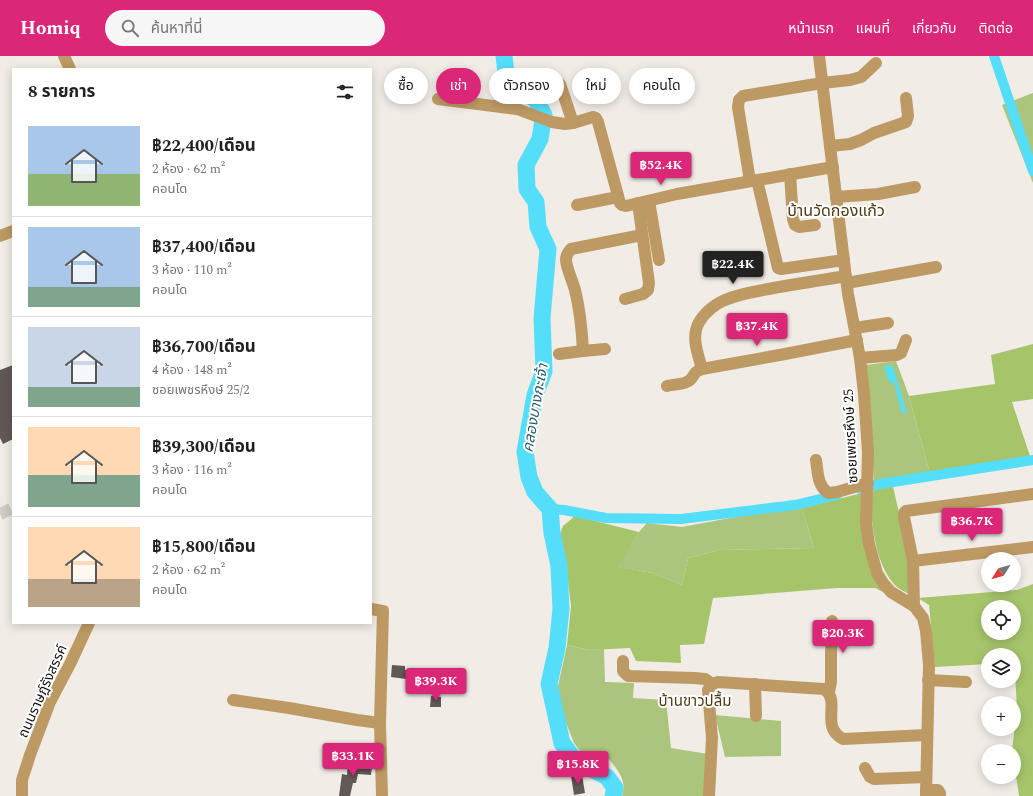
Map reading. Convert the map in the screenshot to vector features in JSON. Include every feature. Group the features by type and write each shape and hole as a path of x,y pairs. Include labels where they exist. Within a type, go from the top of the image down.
{"street":[{"path":"64,56 70,68"},
{"name":"ซอยเพชรหึงษ์ 25","path":"819,56 848,294 860,358 867,425 868,483 866,524 877,572 883,583 891,592 914,606 923,618 926,631 929,665 926,735 926,793"},
{"path":"844,260 781,269 778,268 753,180 738,107 739,100 744,96 822,83 850,80 861,77 876,63"},
{"path":"564,96 573,123"},
{"path":"830,146 850,144 874,133 906,122 908,116 906,98"},
{"path":"478,104 517,109 552,122 565,124 593,117 596,118 620,203 626,206 677,194 833,167"},
{"path":"790,174 793,219 795,225 799,227 815,225"},
{"path":"836,197 878,194 915,187"},
{"path":"576,205 618,197"},
{"path":"625,299 643,294 648,290 650,282 642,235 643,202"},
{"path":"643,202 659,260"},
{"path":"0,236 12,231"},
{"path":"583,351 582,326 579,306 566,261 568,253 571,249 642,235"},
{"path":"702,369 695,342 696,330 702,318 715,306 725,300 770,288 847,280 936,267"},
{"path":"667,386 683,383 689,380 696,371 702,369 785,354 856,334 888,323"},
{"path":"860,358 897,355 901,353 906,340"},
{"path":"559,354 605,349"},
{"path":"816,460 819,481 823,490 828,493 837,492 868,483"},
{"path":"914,606 913,561 904,517 904,513 906,511 1033,494"},
{"path":"913,561 1033,547"},
{"path":"372,609 383,611 380,723 382,796"},
{"path":"832,621 831,682 829,692 831,697 832,724 834,732 843,739 926,735"},
{"name":"ถนนราษฎ์รังสรรค์","path":"22,796 22,780 50,702 72,662 90,624"},
{"path":"623,661 623,671 628,676 705,679 712,684"},
{"path":"928,680 966,682"},
{"path":"710,796 712,738 708,690 712,684 718,682 756,684 824,689 829,692"},
{"path":"756,684 756,716"},
{"path":"233,700 380,723"},
{"path":"865,768 870,777 874,779 926,777"},
{"path":"926,793 938,790 940,796"}],"green space":[{"path":"1033,93 1033,183 1002,105"},
{"path":"1033,344 1033,399 1012,402 1031,459 930,474 909,396 995,384 991,355"},
{"path":"896,361 909,396 930,474 874,482 866,365"},
{"path":"892,482 908,553 911,595 897,587 888,576 879,555 873,531 869,496 874,490"},
{"path":"862,493 872,570 883,592 875,588 837,588 713,598 704,644 680,645 681,663 636,661 630,648 589,650 567,645 571,606 567,573 559,536 563,526 575,516 639,532 618,567 653,573 682,585 688,558 719,550 814,548 802,508"},
{"path":"802,508 814,548 719,550 688,558 682,585 653,573 617,567 639,532 647,523 682,527 746,515"},
{"path":"1033,584 1033,796 1019,796 1017,784 1021,784 1021,744 1013,744 1014,736 1021,736 1021,696 1016,696 1016,688 1021,688 1021,648 981,648 981,664 935,667 929,605 918,598 992,592 1021,592 1021,588"},
{"path":"567,645 589,650 604,649 605,682 634,683 633,698 666,700 671,748 708,754 706,796 622,796 623,781 619,772 609,759 584,756 574,743 561,710 558,686"},
{"path":"715,715 781,721 781,756 725,757"}],"water":[{"path":"889,365 893,367 907,413 903,413 901,410 894,383 889,382 884,367"}],"building":[{"path":"12,365 12,440 3,444 0,438 0,370"},
{"path":"392,665 405,666 405,670 407,670 406,679 391,677"},
{"path":"431,696 441,697 441,707 430,707"},
{"path":"348,763 372,765 371,775 358,774 356,783 353,783 350,796 339,796 342,774 347,775"},
{"path":"582,775 585,793 574,795 571,776"}],"waterway":[{"name":"คลองบางกะเจ้า","path":"504,56 506,73 517,87 536,100 544,115 540,139 526,165 527,189 536,202 538,227 548,249 542,318 544,371 535,395 525,452 529,477 535,492 550,509 552,533 559,566 561,609 557,648 549,684 562,743 575,760 607,777 615,788 613,796"},
{"path":"994,56 1033,171"},
{"path":"860,489 880,484 1033,460"},
{"path":"550,509 564,510 606,518 681,519 795,505 837,495"}],"tunnel":[{"path":"0,514 12,508"}],"district":[{"name":"บ้านวัดกองแก้ว","path":"836,210"},
{"name":"บ้านขาวปลื้ม","path":"695,701"}]}
